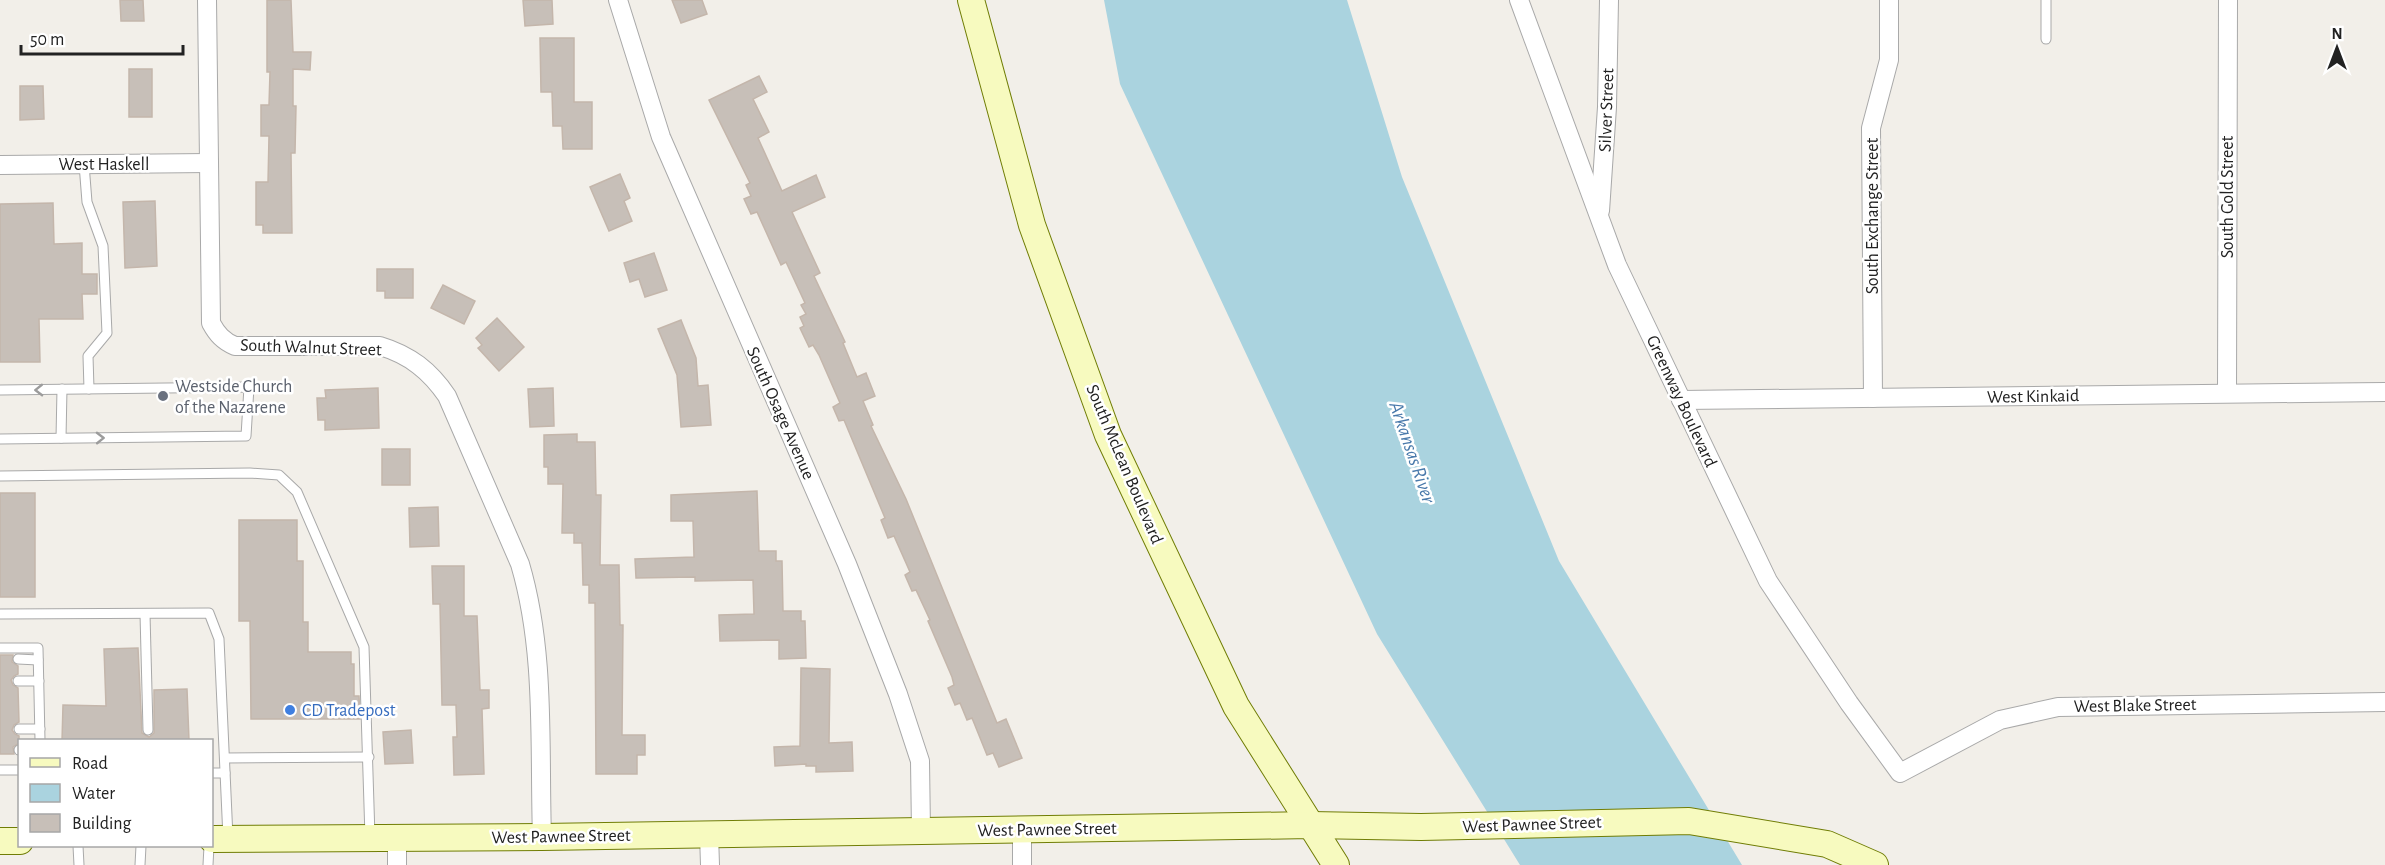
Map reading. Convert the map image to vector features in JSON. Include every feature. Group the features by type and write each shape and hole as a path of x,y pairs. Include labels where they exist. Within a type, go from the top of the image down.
{"main road":[{"name":"South McLean Boulevard","path":"971,0 1032,225 1108,435 1236,706 1336,865"},
{"name":"West Pawnee Street","path":"216,841 1311,825 1421,827 1689,820 1827,844 1875,865"},
{"path":"0,841 18,841"}],"street":[{"name":"South Walnut Street","path":"207,0 211,322 217,334 235,346 380,346 398,351 413,360 438,382 447,396 520,564 527,588 538,662 542,837"},
{"name":"South Osage Avenue","path":"618,0 661,137 847,564 898,694 920,761 921,831"},
{"name":"Greenway Boulevard","path":"1519,0 1617,265 1768,581 1849,703 1900,773"},
{"name":"Silver Street","path":"1600,219 1607,107 1609,0"},
{"name":"South Exchange Street","path":"1873,398 1871,128 1889,60 1889,0"},
{"name":"South Gold Street","path":"2227,393 2228,0"},
{"name":"West Haskell","path":"0,165 208,163"},
{"name":"West Kinkaid","path":"1681,400 2385,392"},
{"name":"West Blake Street","path":"1900,773 2000,720 2058,706 2385,702"},
{"path":"1022,829 1022,865"},
{"path":"709,834 710,865"},
{"path":"397,837 397,865"}],"lane":[{"path":"2046,0 2046,39"},
{"path":"84,164 87,202 103,246 107,333 88,356 89,389"},
{"path":"0,390 249,387 246,436 0,439"},
{"path":"61,438 62,389"},
{"path":"0,476 250,473 279,475 297,492 364,647 370,837"},
{"path":"0,614 209,613 219,639 225,773 216,841 208,865"},
{"path":"145,614 148,730"},
{"path":"0,648 38,648 40,739"},
{"path":"18,659 38,660"},
{"path":"18,681 39,681"},
{"path":"19,729 40,729"},
{"path":"225,758 369,757"},
{"path":"0,770 18,770"},
{"path":"213,773 225,773"},
{"path":"78,847 79,865"},
{"path":"140,865 141,847"}],"water":[{"name":"Arkansas River","path":"1104,0 1347,0 1402,177 1559,561 1742,865 1520,865 1377,634 1120,84"}],"building":[{"path":"120,0 143,0 144,21 121,21"},
{"path":"267,0 291,0 293,52 311,52 310,70 293,69 293,106 296,106 295,153 291,153 292,233 263,233 263,225 256,225 256,182 268,182 269,136 261,136 261,105 269,105"},
{"path":"523,0 552,0 553,24 525,26"},
{"path":"672,0 702,0 707,14 681,23"},
{"path":"540,38 574,38 574,102 592,102 592,149 563,149 562,126 553,126 552,92 541,92"},
{"path":"129,69 152,69 152,117 129,117"},
{"path":"759,76 767,92 753,99 769,132 758,138 782,191 816,175 825,197 792,212 820,273 814,276 845,342 843,343 857,377 866,373 875,396 863,401 873,425 871,426 906,499 997,723 1006,719 1022,758 999,767 993,753 987,755 972,718 967,720 960,703 955,705 948,688 954,685 952,677 928,621 930,620 916,590 912,591 905,575 910,572 894,536 888,538 881,520 885,518 844,420 839,421 833,407 840,403 819,355 813,345 809,347 800,328 804,326 800,317 806,314 801,305 805,303 786,262 781,265 757,212 751,214 744,199 751,196 746,185 750,183 709,100"},
{"path":"20,86 43,86 44,119 20,120"},
{"path":"620,174 630,198 624,201 632,221 609,231 590,187"},
{"path":"155,201 157,266 125,268 123,202"},
{"path":"53,203 54,244 82,243 82,274 97,274 97,294 82,294 83,319 39,319 40,362 0,362 0,204"},
{"path":"654,253 667,290 645,297 639,279 630,282 624,263"},
{"path":"377,269 413,269 413,298 385,298 385,291 377,291"},
{"path":"443,285 475,301 464,324 431,308"},
{"path":"497,318 524,347 499,371 478,348 482,345 476,338"},
{"path":"681,320 696,358 698,386 708,385 711,425 681,427 677,375 658,329"},
{"path":"378,388 379,428 325,430 325,420 318,420 317,398 326,398 325,390"},
{"path":"553,388 554,426 530,427 528,389"},
{"path":"577,434 577,442 595,442 596,495 601,495 600,565 619,565 620,625 623,625 622,735 645,735 645,755 637,755 637,774 596,774 595,603 589,603 589,585 583,585 582,543 574,543 574,533 562,533 563,484 548,484 548,467 544,467 544,435"},
{"path":"382,449 410,449 410,485 382,485"},
{"path":"757,491 759,551 776,551 776,561 782,561 783,611 801,611 801,621 805,621 806,658 779,659 779,640 720,641 719,615 754,614 753,580 695,581 695,577 636,578 635,559 694,557 693,521 671,521 671,495"},
{"path":"0,493 35,493 35,597 0,597"},
{"path":"438,507 439,546 410,547 409,508"},
{"path":"239,520 297,520 297,561 303,561 303,622 308,622 308,652 351,652 351,664 354,664 354,696 359,696 360,719 251,719 250,621 239,621"},
{"path":"432,566 464,566 464,616 477,616 480,690 489,690 489,708 482,709 484,774 454,775 453,737 457,737 456,705 442,705 440,604 433,604"},
{"path":"138,648 142,733 149,737 154,733 154,690 187,689 189,739 62,739 63,705 106,706 104,649"},
{"path":"0,655 13,655 12,662 18,666 18,674 11,680 18,688 19,722 12,730 19,736 19,739 18,744 13,747 14,754 0,754"},
{"path":"801,668 830,669 829,743 852,742 853,771 816,772 816,766 806,766 806,764 775,766 774,747 800,746"},
{"path":"411,730 413,763 385,764 383,732"}],"place":[{"name":"Westside Church of the Nazarene","path":"163,396"},
{"name":"CD Tradepost","path":"290,710"}]}
